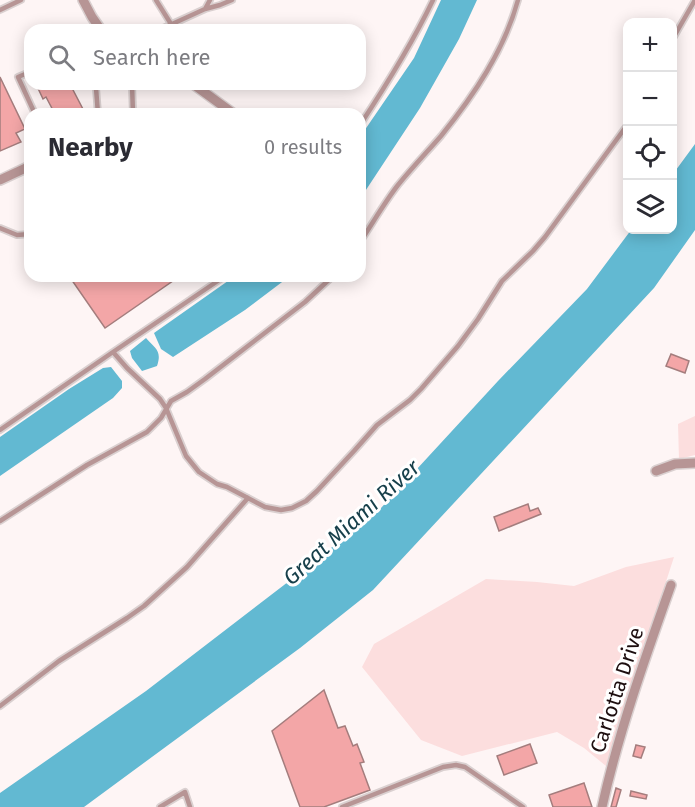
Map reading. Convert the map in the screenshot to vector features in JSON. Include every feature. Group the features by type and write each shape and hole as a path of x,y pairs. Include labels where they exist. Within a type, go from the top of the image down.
{"street":[{"path":"83,0 96,24"},
{"path":"201,90 226,108"},
{"path":"0,180 24,169"},
{"path":"656,471 675,464 695,463"},
{"name":"Carlotta Drive","path":"602,807 626,717 671,585"}],"lane":[{"path":"0,10 21,0"},
{"path":"156,0 171,24 232,0"},
{"path":"205,9 210,0"},
{"path":"366,115 399,65 433,0"},
{"path":"366,234 398,185 441,136 478,86 505,36 518,0"},
{"path":"677,31 695,0"},
{"path":"24,74 18,77 32,108"},
{"path":"96,90 98,108"},
{"path":"132,90 133,108"},
{"path":"113,352 156,394 166,408 180,445 192,465 207,478 265,507 281,510 292,508 306,501 377,425 421,389 472,328 502,281 545,237 626,126"},
{"path":"0,228 17,236 24,235"},
{"path":"0,430 216,282"},
{"path":"0,521 87,465 147,432 161,418 171,401 205,380 305,302 327,282"},
{"path":"0,706 59,661 144,606 187,567 248,498"},
{"path":"342,807 443,767 456,765 465,767 523,807"},
{"path":"160,807 185,792 190,807"}],"shaded area":[{"path":"695,416 695,455 679,459 678,424"},
{"path":"674,557 606,766 584,748 557,732 462,756 421,740 362,667 374,644 486,579 574,586 626,567"}],"water":[{"path":"441,0 477,0 459,39 420,108 366,190 366,128 414,58"},
{"path":"695,144 695,230 654,288 373,590 300,648 84,807 0,807 0,793 146,691 381,508 587,289 628,234 677,234 677,169"},
{"path":"226,282 282,282 245,310 173,357 161,349 154,333"},
{"path":"146,338 157,350 159,357 157,366 142,371 132,358 130,351"},
{"path":"111,367 122,381 122,388 113,398 0,476 0,437 69,389 103,368"}],"building":[{"path":"0,77 24,129 16,133 21,142 0,151"},
{"path":"39,90 73,90 82,108 52,108 46,97 43,99"},
{"path":"73,282 171,282 105,328"},
{"path":"671,354 689,361 685,373 666,366"},
{"path":"528,504 530,511 538,508 541,514 499,531 494,517"},
{"path":"324,690 338,728 345,726 353,746 357,744 364,762 360,763 370,790 324,807 300,807 272,731"},
{"path":"530,744 537,763 504,775 497,756"},
{"path":"636,745 645,747 641,758 633,756"},
{"path":"584,783 592,807 553,807 549,795"},
{"path":"616,788 621,790 616,807 611,807"},
{"path":"631,791 647,795 646,799 630,796"}],"water label":[{"name":"Great Miami River","path":"351,522"}]}
